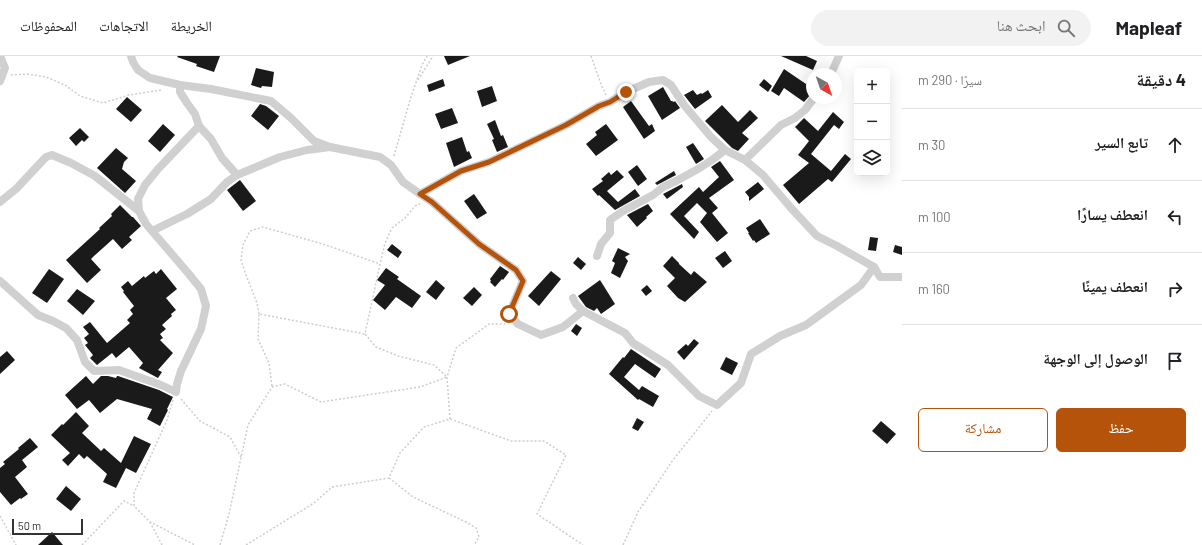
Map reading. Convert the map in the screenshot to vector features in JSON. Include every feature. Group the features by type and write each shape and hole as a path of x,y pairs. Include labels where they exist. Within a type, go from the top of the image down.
{"street":[{"path":"0,56 5,68 1,77"},
{"path":"131,56 138,70 150,78 180,85 271,101 314,141 330,147 380,157 391,166 403,182 432,202 479,244 516,270 523,281 509,314 518,324 541,335 563,327 583,311"},
{"path":"834,68 839,56"},
{"path":"420,194 461,171 489,162 566,125 626,92 649,82 663,80 671,85 684,105 711,137 724,150 745,160 763,175 817,236 838,246 874,267 880,277 902,277"},
{"path":"180,85 180,92 195,114 199,126 211,139 222,158 237,175"},
{"path":"745,160 781,124 795,118 810,104"},
{"path":"0,281 38,315 66,328 77,340 85,362 94,371 119,370 176,392 181,371 202,329 206,306 201,289 146,224 139,211 138,199 145,185 158,169 199,126"},
{"path":"152,231 187,214 211,199 227,182 237,175 280,157 307,150 330,147"},
{"path":"597,256 601,244 610,233 610,220 712,160 724,150"},
{"path":"0,202 16,189 46,157 52,155 72,163 94,176 139,211"},
{"path":"573,298 576,304 583,311 625,333 633,343 668,365 699,396 717,405 741,383 752,354 780,336 806,326 861,285 874,267"}],"path":[{"path":"391,166 416,82 427,56"},
{"path":"416,82 433,56"},
{"path":"591,56 601,84 610,102"},
{"path":"1,77 27,74 46,77 65,85 80,96 103,103 129,95 160,91 180,85"},
{"path":"365,334 380,264 392,228 405,218 416,206 432,202"},
{"path":"220,545 229,514 248,425 272,387 269,363 258,339 259,314 257,303 241,260 243,245 250,231 264,227 326,245 380,264"},
{"path":"259,314 365,334 376,347 398,356 434,365 447,377"},
{"path":"450,419 447,377 456,348 489,324 518,324"},
{"path":"272,387 285,384 321,402 420,387 447,377"},
{"path":"176,392 200,421 230,437 241,457"},
{"path":"134,506 134,493 167,420 176,392"},
{"path":"623,545 638,512 673,460 717,405"},
{"path":"389,478 400,453 424,427 450,419 511,441 544,441 566,454 537,514 583,545"},
{"path":"246,545 314,502 332,487 389,478 413,497 476,528 479,537 474,545"},
{"path":"82,545 124,501 134,506 150,522 162,545"},
{"path":"0,516 16,545"},
{"path":"150,522 195,545"}],"building":[{"path":"220,56 214,72 196,66 197,64 177,57"},
{"path":"444,56 470,56 448,65"},
{"path":"781,56 806,56 817,61 814,68 808,68"},
{"path":"256,68 274,72 272,87 262,86 261,88 251,85"},
{"path":"784,69 806,84 806,100 804,102 784,88 779,96 771,91"},
{"path":"443,79 445,86 429,92 427,85"},
{"path":"764,79 772,86 768,92 759,85"},
{"path":"492,86 497,101 482,107 477,91"},
{"path":"663,87 671,101 675,101 680,108 662,120 648,96"},
{"path":"693,90 697,95 708,90 712,97 695,109 684,95"},
{"path":"127,97 142,110 131,122 116,109"},
{"path":"631,101 649,126 652,124 655,131 644,139 623,107"},
{"path":"260,104 266,106 279,116 268,130 251,116"},
{"path":"722,105 738,122 750,110 758,118 742,133 749,139 738,151 732,148 705,121"},
{"path":"452,108 458,123 441,129 435,114"},
{"path":"833,112 844,122 839,129 834,125 811,154 831,171 845,154 851,159 832,182 828,179 799,204 783,185 809,163 798,155 809,141 795,127 804,118 818,131"},
{"path":"495,120 501,136 503,135 508,147 497,152 492,140 494,139 487,124"},
{"path":"163,124 175,135 160,152 148,141"},
{"path":"606,124 618,140 596,156 586,144 597,135 595,132"},
{"path":"80,128 89,137 84,142 82,140 76,146 69,138"},
{"path":"462,137 467,152 469,151 472,158 454,167 446,143"},
{"path":"693,143 704,159 696,164 686,147"},
{"path":"116,148 128,158 124,162 122,169 136,181 125,193 97,168"},
{"path":"720,161 734,180 709,198 718,208 712,213 728,233 717,242 700,222 707,213 697,203 684,216 699,232 694,239 670,214 699,187 703,192 719,177 711,167"},
{"path":"637,165 647,179 638,186 628,172"},
{"path":"617,170 624,177 607,191 618,202 635,189 640,196 615,210 592,189 603,181 601,179 609,172 611,175"},
{"path":"674,171 676,175 657,185 655,183"},
{"path":"240,180 256,201 243,211 227,190"},
{"path":"758,182 764,189 749,201 749,197 745,192"},
{"path":"682,184 683,187 667,199 663,194"},
{"path":"474,194 487,213 477,219 464,201"},
{"path":"648,204 653,211 637,227 627,215"},
{"path":"120,205 141,226 129,237 132,240 122,249 113,239 91,259 101,270 87,283 66,260 100,229 99,228 112,216 111,214"},
{"path":"760,219 770,234 756,243 754,240 753,241 746,228"},
{"path":"870,237 878,238 876,251 868,250"},
{"path":"392,244 402,252 398,258 387,250"},
{"path":"895,245 902,247 902,255 893,252"},
{"path":"618,248 630,254 625,257 628,261 620,278 611,273 615,263 612,261"},
{"path":"725,251 732,261 723,268 715,258"},
{"path":"672,256 691,275 694,271 707,282 685,302 678,298 667,286 675,278 663,266"},
{"path":"578,257 586,264 581,270 573,263"},
{"path":"500,266 509,272 495,287 490,282 490,279"},
{"path":"386,268 399,277 397,279 421,296 412,308 396,297 385,310 373,300 385,285 377,280"},
{"path":"49,269 64,279 47,303 32,293"},
{"path":"161,269 177,289 166,298 176,310 162,325 166,329 160,334 163,338 160,340 173,353 158,370 162,372 158,378 139,368 143,363 129,347 116,358 112,353 97,365 90,358 93,355 85,345 88,343 84,338 89,334 83,327 90,322 107,343 130,323 127,320 133,314 130,310 134,306 121,287 128,281 132,286 144,276 145,278 154,271 156,274"},
{"path":"551,271 561,279 539,306 528,296"},
{"path":"436,280 445,288 436,300 426,292"},
{"path":"600,280 615,304 601,314 597,308 594,311 586,307 578,296"},
{"path":"647,285 652,291 646,296 641,290"},
{"path":"474,287 482,295 472,306 463,298"},
{"path":"77,289 95,301 83,315 67,301"},
{"path":"576,324 582,328 577,336 571,331"},
{"path":"694,339 699,343 684,360 677,352 686,344 688,346"},
{"path":"631,349 661,369 655,378 635,364 624,377 639,390 642,386 659,396 653,407 639,399 638,400 609,374"},
{"path":"7,351 15,360 0,374 0,357"},
{"path":"726,357 738,363 732,375 720,369"},
{"path":"86,376 93,384 101,376 116,378 118,376 159,390 173,397 160,426 147,419 152,409 117,399 100,413 89,400 77,409 65,395"},
{"path":"76,412 89,426 82,433 101,451 104,448 121,463 134,436 151,444 136,473 126,468 116,488 103,482 107,474 87,456 84,459 79,454 68,466 62,460 70,453 51,435"},
{"path":"637,418 644,422 638,431 632,428"},
{"path":"881,421 896,434 887,444 872,431"},
{"path":"30,438 38,447 22,460 27,467 15,477 28,494 11,505 0,492 0,468 5,464 3,462"},
{"path":"66,486 81,499 71,511 56,499"},
{"path":"52,532 63,545 38,545"}],"route":[{"path":"509,314 523,281 516,270 479,244 432,202 420,194 461,171 489,162 566,125 626,92"}]}
